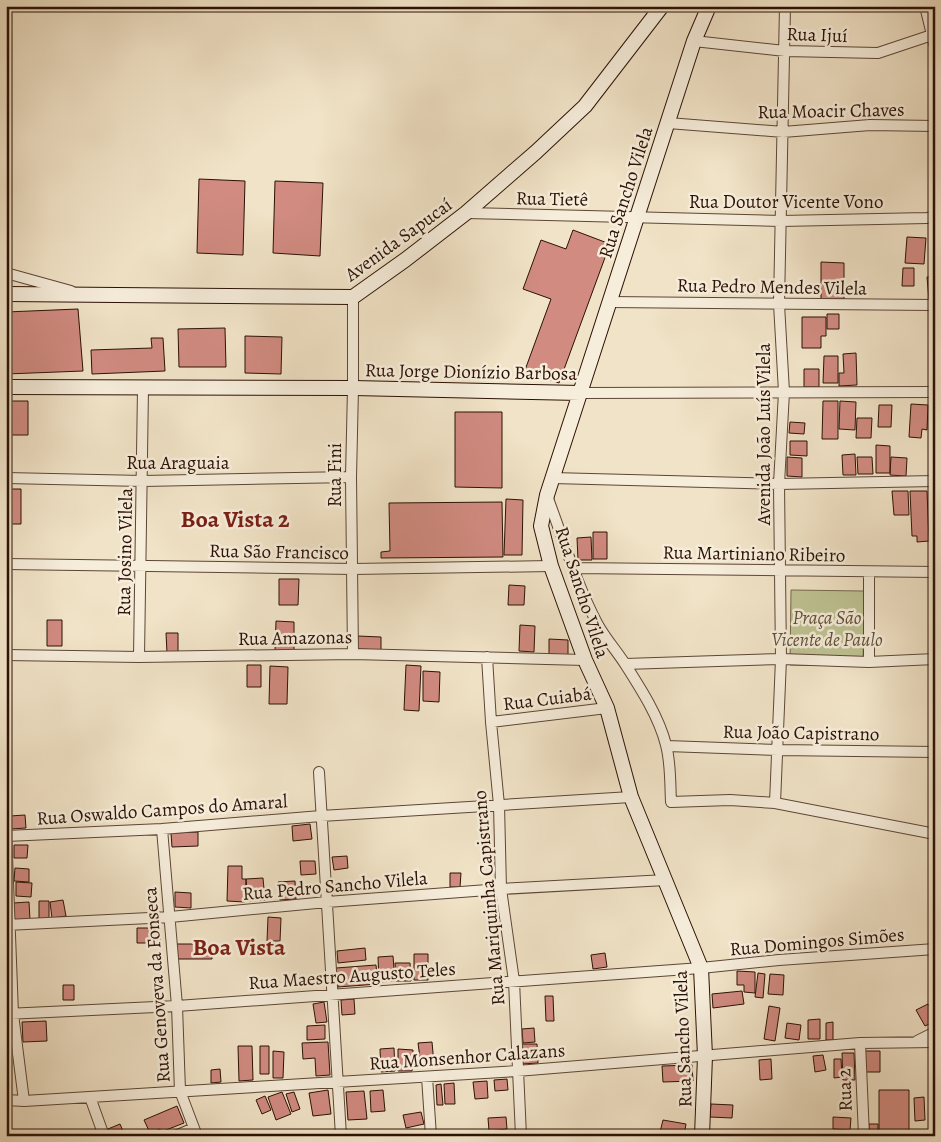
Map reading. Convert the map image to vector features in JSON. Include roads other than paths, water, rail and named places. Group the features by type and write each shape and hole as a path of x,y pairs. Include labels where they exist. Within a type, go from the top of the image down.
{"main road":[{"name":"Avenida Sapucaí","path":"6,294 353,297 466,213 536,152 584,106 662,6"},
{"name":"Rua Sancho Vilela","path":"702,1136 705,1056 701,968 631,797 607,708 585,660 551,566 541,526 552,478 694,42 709,6"},
{"name":"Rua Jorge Dionízio Barbosa","path":"6,388 353,388 580,393"}],"street":[{"name":"Avenida João Luís Vilela","path":"775,802 781,659 780,484 784,392 779,304 785,6"},
{"path":"926,6 935,47"},
{"name":"Rua Ijuí","path":"694,42 785,51 878,54 933,34"},
{"name":"Rua Moacir Chaves","path":"668,123 783,132 870,125 935,126"},
{"name":"Rua Tietê","path":"466,213 637,217"},
{"name":"Rua Doutor Vicente Vono","path":"637,217 782,221 927,218 935,216"},
{"path":"6,272 86,296"},
{"name":"Rua Fini","path":"353,297 353,388 350,478 354,654"},
{"name":"Rua Pedro Mendes Vilela","path":"609,302 935,305"},
{"name":"Rua Josino Vilela","path":"139,657 144,388"},
{"name":"Rua Jorge Dionízio Barbosa","path":"580,393 935,392"},
{"name":"Rua Araguaia","path":"6,478 143,481 350,478"},
{"path":"552,478 780,484 935,481"},
{"path":"547,495 573,568 598,624 625,664 661,730 669,763 671,802 730,800 775,802 935,834"},
{"name":"Rua São Francisco","path":"6,564 353,569 551,566"},
{"name":"Rua Martiniano Ribeiro","path":"573,568 935,572"},
{"path":"869,572 869,662"},
{"name":"Rua Amazonas","path":"6,655 139,657 354,654 585,660"},
{"name":"Rua Mariquinha Capistrano","path":"487,657 490,722 499,805 501,889 514,980 521,1136"},
{"path":"625,664 781,659 869,662 935,659"},
{"name":"Rua Cuiabá","path":"490,722 607,708"},
{"name":"Rua João Capistrano","path":"666,746 778,750 935,752"},
{"path":"319,772 341,1136"},
{"name":"Rua Oswaldo Campos do Amaral","path":"6,836 162,829 321,816 631,797"},
{"path":"6,829 10,1014 24,1101"},
{"name":"Rua Genoveva da Fonseca","path":"162,829 177,1006 180,1091 195,1132"},
{"name":"Rua Pedro Sancho Vilela","path":"8,925 170,917 327,902 501,889 666,880"},
{"name":"Rua Domingos Simões","path":"701,968 779,960 935,949"},
{"name":"Rua Maestro Augusto Teles","path":"10,1014 177,1006 514,980 701,968"},
{"path":"912,1043 935,1032"},
{"name":"Rua Monsenhor Calazans","path":"6,1100 24,1101 517,1071 860,1042 935,1042"},
{"name":"Rua 2","path":"860,1042 864,1136"},
{"path":"427,1077 432,1136"},
{"path":"90,1097 104,1136"},
{"path":"174,1136 195,1132"}],"district":[{"name":"Boa Vista 2","path":"235,519"},
{"name":"Boa Vista","path":"239,947"}],"park label":[{"name":"Praça São Vicente de Paulo","path":"827,628"}]}
